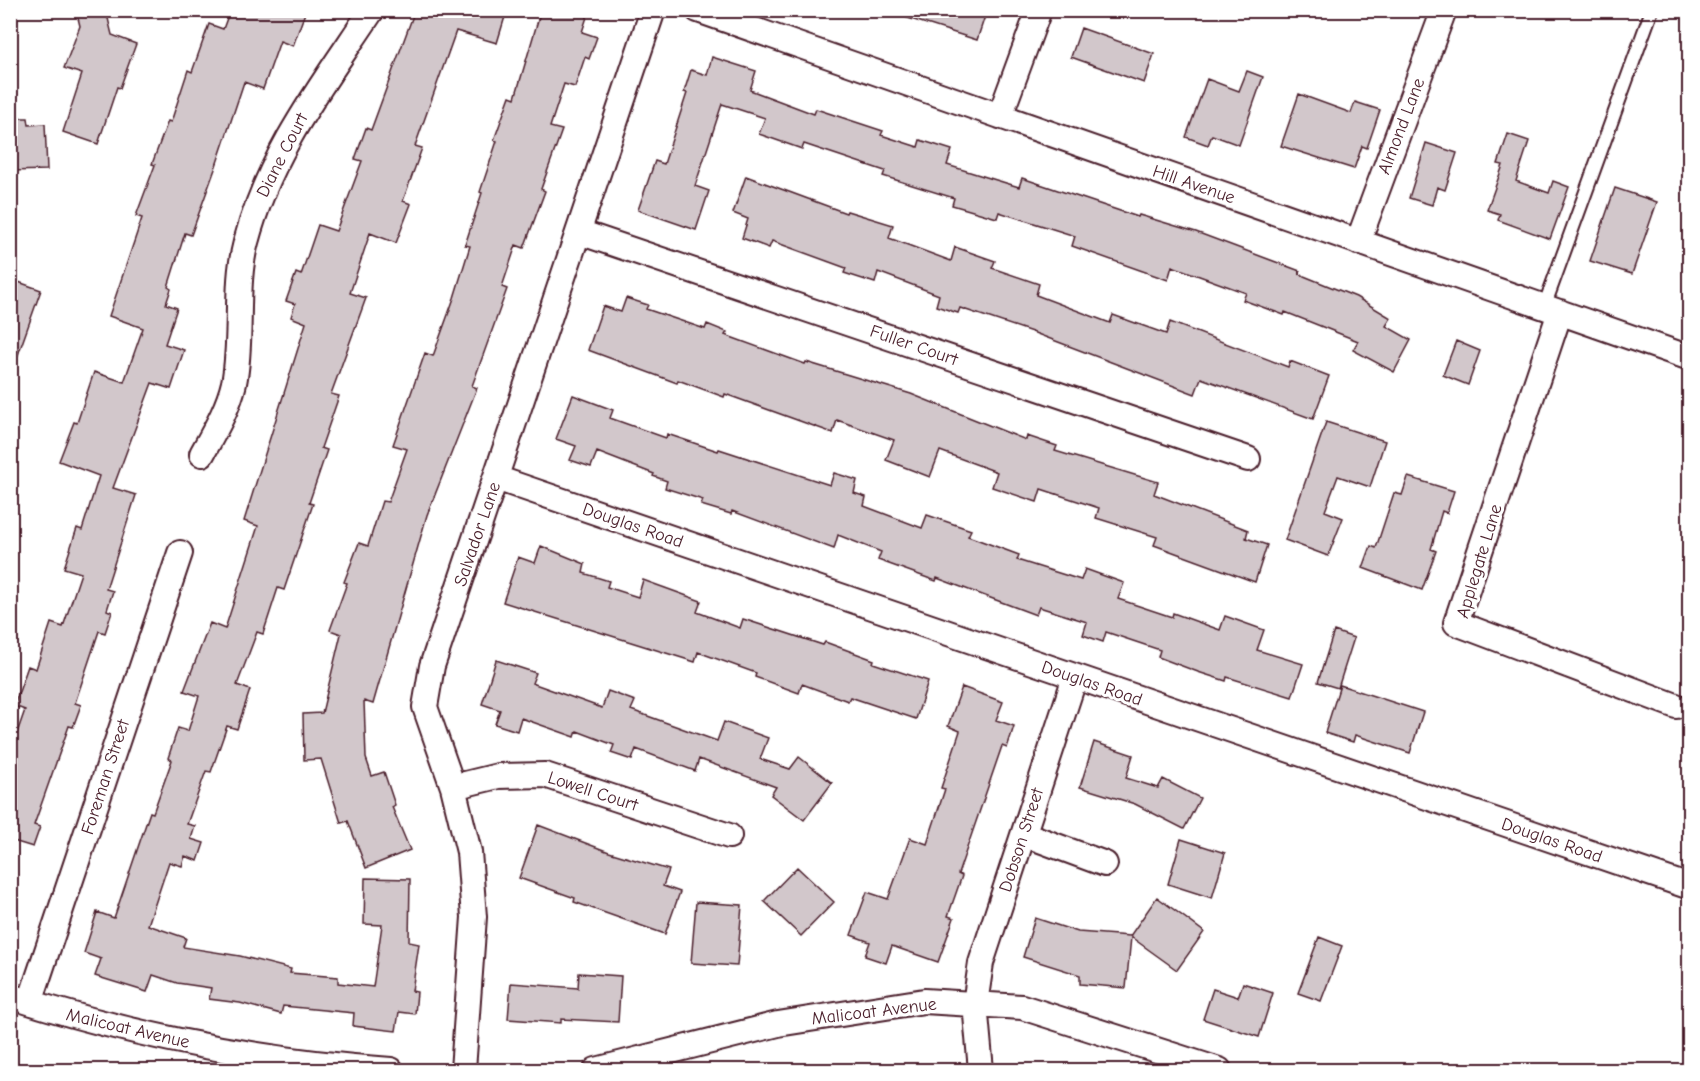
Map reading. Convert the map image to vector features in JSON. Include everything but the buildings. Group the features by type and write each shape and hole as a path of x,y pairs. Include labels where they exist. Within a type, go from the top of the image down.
{"street":[{"name":"Diane Court","path":"202,454 221,420 234,383 245,245 264,183 292,128 372,10"},
{"name":"Salvador Lane","path":"463,1071 474,917 470,852 453,787 425,707 432,666 653,10"},
{"name":"Hill Avenue","path":"698,10 1689,358"},
{"path":"1000,117 1039,10"},
{"name":"Almond Lane","path":"1358,242 1444,10"},
{"name":"Fuller Court","path":"579,232 1248,459"},
{"name":"Applegate Lane","path":"1552,309 1456,623 1676,706"},
{"name":"Douglas Road","path":"496,478 1689,887"},
{"name":"Foreman Street","path":"20,999 180,553"},
{"name":"Dobson Street","path":"981,1071 975,1004 981,963 1075,677"},
{"name":"Lowell Court","path":"453,787 498,776 544,775 729,836"},
{"path":"1023,834 1105,864"},
{"name":"Malicoat Avenue","path":"20,999 79,1018 218,1049 391,1071"},
{"name":"Malicoat Avenue","path":"596,1071 666,1061 778,1024 913,1002 1022,1007 1219,1071"}],"lane":[{"path":"1552,309 1652,10"}]}
